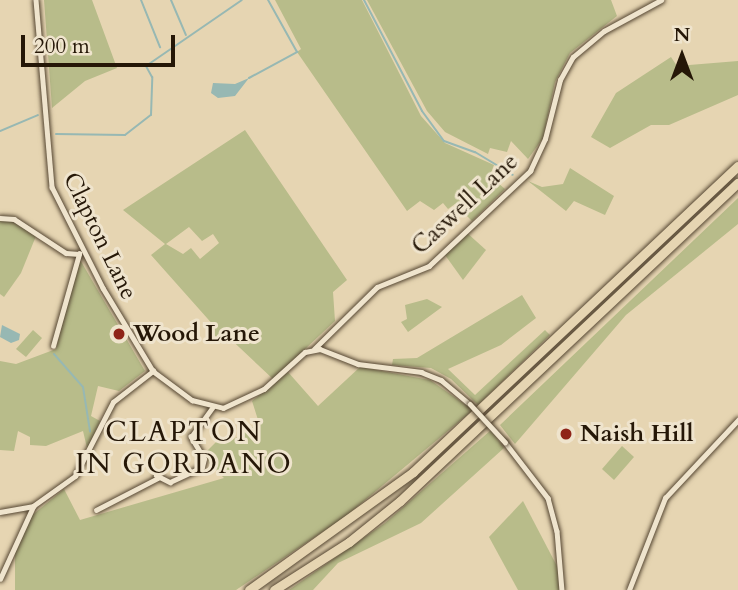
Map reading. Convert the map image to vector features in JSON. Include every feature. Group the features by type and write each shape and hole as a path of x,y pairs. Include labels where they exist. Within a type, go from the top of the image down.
{"highway":[{"path":"249,590 413,472 738,166"},
{"path":"274,590 349,542 400,501 738,183"}],"street":[{"name":"Clapton Lane","path":"36,0 51,177 81,252 153,371 183,395 212,408"},
{"name":"Caswell Lane","path":"314,349 365,296 429,265 530,171 542,148 560,80 573,57 604,31 661,0"},
{"path":"0,218 14,219 66,253 81,252 53,346"},
{"path":"96,510 157,476 170,482 203,465 191,436 212,408 229,407 257,393 314,349 358,364 421,372 441,380 470,404 505,442 548,498 557,531 562,590"},
{"path":"0,512 33,506 78,473 113,402 153,371"},
{"path":"629,590 665,498 738,420"},
{"path":"0,579 33,506"}],"green space":[{"path":"44,0 92,0 117,68 85,81 52,108"},
{"path":"275,0 362,0 421,116 445,143 494,165 490,176 505,189 472,221 455,204 448,209 443,203 434,210 420,201 407,211 297,52 301,49"},
{"path":"367,0 611,0 617,16 570,53 555,82 543,138 528,159 511,141 507,152 490,148 488,154 445,132 427,111"},
{"path":"671,57 677,66 738,61 738,95 669,125 651,125 610,148 591,137 616,93"},
{"path":"245,130 347,280 333,292 335,321 273,379 223,332 217,338 211,332 215,327 151,255 165,244 123,210","holes":["189,227 202,241 213,234 219,243 200,259 191,248 183,254 166,244"]},
{"path":"570,168 614,196 605,215 574,201 566,211 528,181 542,187 563,184"},
{"path":"738,198 738,224 626,315 515,444 500,425"},
{"path":"10,220 36,236 21,273 4,297 0,294 0,221"},
{"path":"466,232 486,250 463,280 445,255"},
{"path":"79,258 145,371 119,391 98,386 91,416 100,421 88,452 83,431 46,446 30,445 30,437 18,431 14,451 0,450 0,361 16,364 56,349"},
{"path":"522,295 536,318 501,345 448,369 475,395 545,330 550,335 478,405 451,379 431,368 392,365 393,359 417,358"},
{"path":"427,299 442,307 408,332 401,322 407,319 405,305"},
{"path":"33,330 42,338 26,357 16,349"},
{"path":"360,367 430,380 473,410 346,516 236,590 15,590 15,553 30,517 64,489 80,520 224,478 209,463 207,451 216,442 228,437 232,440 259,423 252,401 288,372 318,406"},
{"path":"491,430 504,448 421,523 338,563 313,590 289,590 385,523"},
{"path":"622,446 634,457 614,480 602,469"},
{"path":"523,501 558,568 564,590 518,590 489,537"}],"water":[{"path":"249,78 235,96 218,98 211,93 213,83 235,84"},
{"path":"2,325 20,334 19,340 11,343 0,337"}],"waterway":[{"path":"141,0 160,47"},
{"path":"171,0 186,35"},
{"path":"56,134 125,135 151,115 152,77 146,66 242,0"},
{"path":"249,78 297,52 268,0"},
{"path":"364,0 422,111 444,141 475,152 513,175"},
{"path":"0,131 38,115"},
{"path":"54,354 83,387 90,431"}],"place":[{"name":"Wood Lane","path":"119,334"},
{"name":"Naish Hill","path":"566,434"}],"district":[{"name":"CLAPTON IN GORDANO","path":"184,448"}]}
